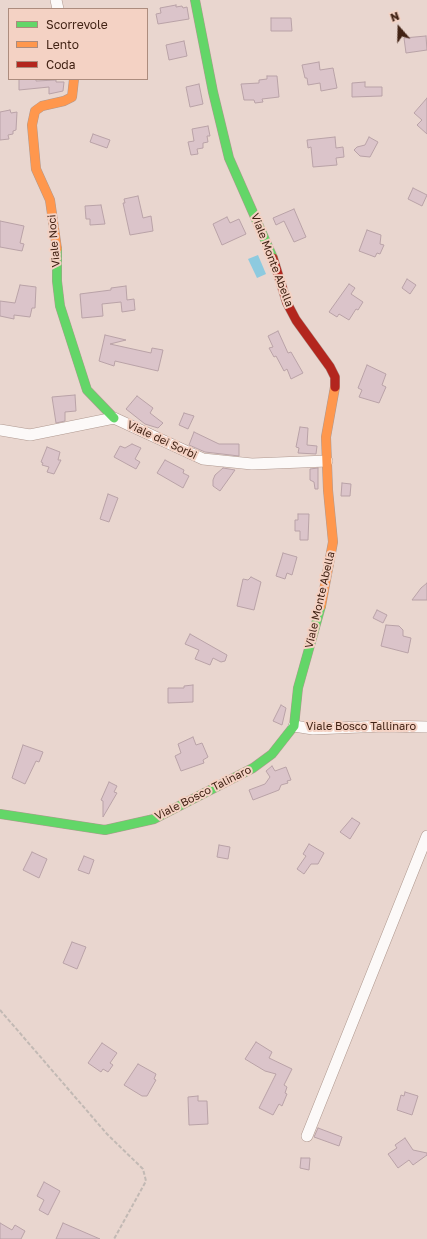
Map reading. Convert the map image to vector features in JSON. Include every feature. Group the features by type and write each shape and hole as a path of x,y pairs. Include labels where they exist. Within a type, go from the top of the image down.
{"street":[{"name":"Viale Monte Abella","path":"195,0 212,92 229,158 269,246 287,303 296,320 330,367 335,377 335,388 326,437 333,522 333,542 319,614 298,688 294,726"},
{"name":"Viale Noci","path":"74,80 72,97 64,101 42,106 34,111 32,125 36,170 50,200 58,254 57,281 60,306 87,390 114,418"},
{"name":"Viale dei Sorbi","path":"0,430 30,436 114,418 203,459 252,464 327,461"},
{"name":"Viale Bosco Tallinaro","path":"294,726 313,729 384,726 427,727"},
{"name":"Viale Bosco Talinaro","path":"0,814 105,830 154,819 253,768 272,754 294,726"},
{"path":"307,1136 427,836"}],"path":[{"path":"0,1010 107,1134 143,1169 146,1181 114,1239"}],"water":[{"path":"258,255 266,274 257,278 248,259"}],"building":[{"path":"176,5 176,7 187,7 189,19 158,24 156,14 161,13 160,8"},
{"path":"271,18 291,18 292,31 271,31"},
{"path":"426,36 427,50 406,53 404,38"},
{"path":"184,41 187,56 169,60 166,45"},
{"path":"319,62 320,70 333,68 337,88 321,91 320,83 308,85 302,65"},
{"path":"267,76 277,76 279,97 262,99 263,102 255,103 254,100 244,100 241,84 259,83 259,80 267,79"},
{"path":"19,80 56,80 56,82 64,82 63,91 49,94 49,87 19,90"},
{"path":"365,82 365,87 382,87 382,96 352,97 352,83"},
{"path":"199,84 203,104 190,107 186,87"},
{"path":"427,98 427,134 417,125 422,120 414,113"},
{"path":"10,110 11,113 17,112 16,130 13,131 13,134 8,135 9,139 0,140 0,112"},
{"path":"208,126 210,136 207,136 208,142 203,143 203,148 197,149 198,154 191,155 188,142 194,141 192,129"},
{"path":"93,134 110,140 107,148 90,142"},
{"path":"335,137 336,148 343,147 344,157 336,158 337,165 313,167 311,147 308,148 307,140"},
{"path":"369,137 378,142 370,157 360,156 354,150 357,147 365,145"},
{"path":"413,188 427,195 422,206 408,199"},
{"path":"138,196 143,218 151,216 153,231 130,235 123,203 125,203 124,199"},
{"path":"101,205 105,224 90,225 90,219 86,219 85,206"},
{"path":"294,209 306,237 294,242 284,221 276,225 273,218"},
{"path":"227,217 230,223 239,219 246,234 222,245 213,224"},
{"path":"0,221 24,226 20,243 24,244 22,251 0,247"},
{"path":"367,230 381,235 380,244 384,245 380,254 377,253 375,257 359,251"},
{"path":"407,279 416,285 410,294 402,288"},
{"path":"349,284 355,288 351,294 363,302 358,310 356,309 349,320 339,314 337,317 329,312"},
{"path":"20,285 36,287 35,308 32,308 30,317 14,315 14,319 0,316 0,301 15,303"},
{"path":"126,286 127,300 134,299 135,310 122,312 121,302 102,304 103,316 82,318 80,294 111,290 111,288"},
{"path":"278,331 288,353 291,352 303,373 291,379 287,369 284,371 276,356 274,357 269,348 273,347 268,336"},
{"path":"105,335 126,340 110,344 151,353 152,348 163,350 158,371 115,361 114,366 99,361"},
{"path":"367,365 386,374 382,385 386,387 379,403 359,397 362,390 358,388"},
{"path":"75,395 76,411 65,412 65,421 56,423 52,397"},
{"path":"137,396 153,408 150,413 163,423 158,428 145,424 126,409"},
{"path":"184,413 194,416 188,429 179,425"},
{"path":"300,427 308,428 307,445 317,446 316,454 298,453 299,448 296,447"},
{"path":"194,432 219,444 239,444 239,456 205,452 189,445"},
{"path":"132,444 141,448 135,459 140,462 136,469 114,457 120,446 125,448"},
{"path":"47,447 60,452 58,460 61,460 54,474 47,472 49,467 42,465 43,463 41,462"},
{"path":"165,460 184,470 183,473 189,476 183,488 157,473"},
{"path":"223,468 235,470 220,491 213,486 213,480 215,475"},
{"path":"318,468 318,489 315,489 314,482 310,480 310,469"},
{"path":"342,483 351,484 350,496 341,496"},
{"path":"108,494 118,498 109,522 100,519"},
{"path":"298,514 309,514 308,540 300,540 300,531 295,531 295,520 298,520"},
{"path":"283,553 297,557 292,575 287,573 285,579 276,576"},
{"path":"251,577 261,582 254,610 237,606 243,579 248,580"},
{"path":"427,583 427,600 412,600 421,588"},
{"path":"377,610 387,615 383,623 373,618"},
{"path":"386,625 399,626 403,630 403,636 411,638 408,653 381,646"},
{"path":"190,634 227,655 225,661 221,662 213,658 210,665 195,659 199,650 185,644"},
{"path":"193,685 193,702 168,703 168,688 184,688 184,686"},
{"path":"281,705 286,708 282,725 273,721"},
{"path":"193,737 196,745 202,743 208,757 203,760 204,763 181,771 175,756 181,753 178,744"},
{"path":"23,745 43,752 39,762 36,761 25,784 12,778"},
{"path":"272,766 275,771 286,767 291,780 287,781 288,783 281,785 279,790 253,800 249,790 265,784 270,777 266,771"},
{"path":"109,782 117,786 114,792 117,793 103,817 103,801 101,800"},
{"path":"352,818 360,823 350,839 340,832"},
{"path":"309,844 324,853 318,864 311,864 304,874 297,869 306,856 303,854"},
{"path":"219,845 230,847 228,859 217,857"},
{"path":"32,852 47,859 39,878 23,870"},
{"path":"84,856 94,860 89,874 78,870"},
{"path":"72,942 86,947 77,969 63,963"},
{"path":"256,1042 272,1052 269,1058 292,1069 284,1085 287,1087 285,1093 287,1094 282,1106 279,1104 273,1115 259,1108 276,1074 265,1071 245,1059"},
{"path":"102,1043 117,1053 110,1063 113,1065 108,1072 103,1069 101,1072 88,1063"},
{"path":"138,1064 156,1074 154,1079 156,1080 147,1096 142,1096 124,1085"},
{"path":"405,1092 418,1096 412,1115 397,1110 401,1095 404,1096"},
{"path":"198,1096 198,1101 207,1101 208,1124 189,1125 188,1097"},
{"path":"318,1128 342,1137 339,1146 314,1137"},
{"path":"405,1138 413,1150 427,1153 427,1155 413,1165 409,1160 398,1168 388,1154 397,1148 395,1145"},
{"path":"301,1158 310,1158 309,1170 300,1168"},
{"path":"44,1182 60,1191 48,1215 39,1210 44,1200 37,1196"},
{"path":"0,1223 12,1230 15,1225 25,1231 21,1239 0,1239"},
{"path":"63,1223 100,1239 56,1239"}],"traffic: fast":[{"path":"195,0 213,92 229,158 273,258"},
{"path":"57,249 57,281 60,306 87,390 114,418"},
{"path":"0,814 105,830 154,819 253,768 272,754 294,726 298,688 321,606"}],"traffic: slow":[{"path":"57,249 50,200 36,169 32,125 35,111 42,106 64,101 72,97 74,80"},
{"path":"321,606 333,542 328,490 326,437 335,387"}],"traffic: jam":[{"path":"273,258 287,303 296,320 330,367 335,377 335,387"}]}
